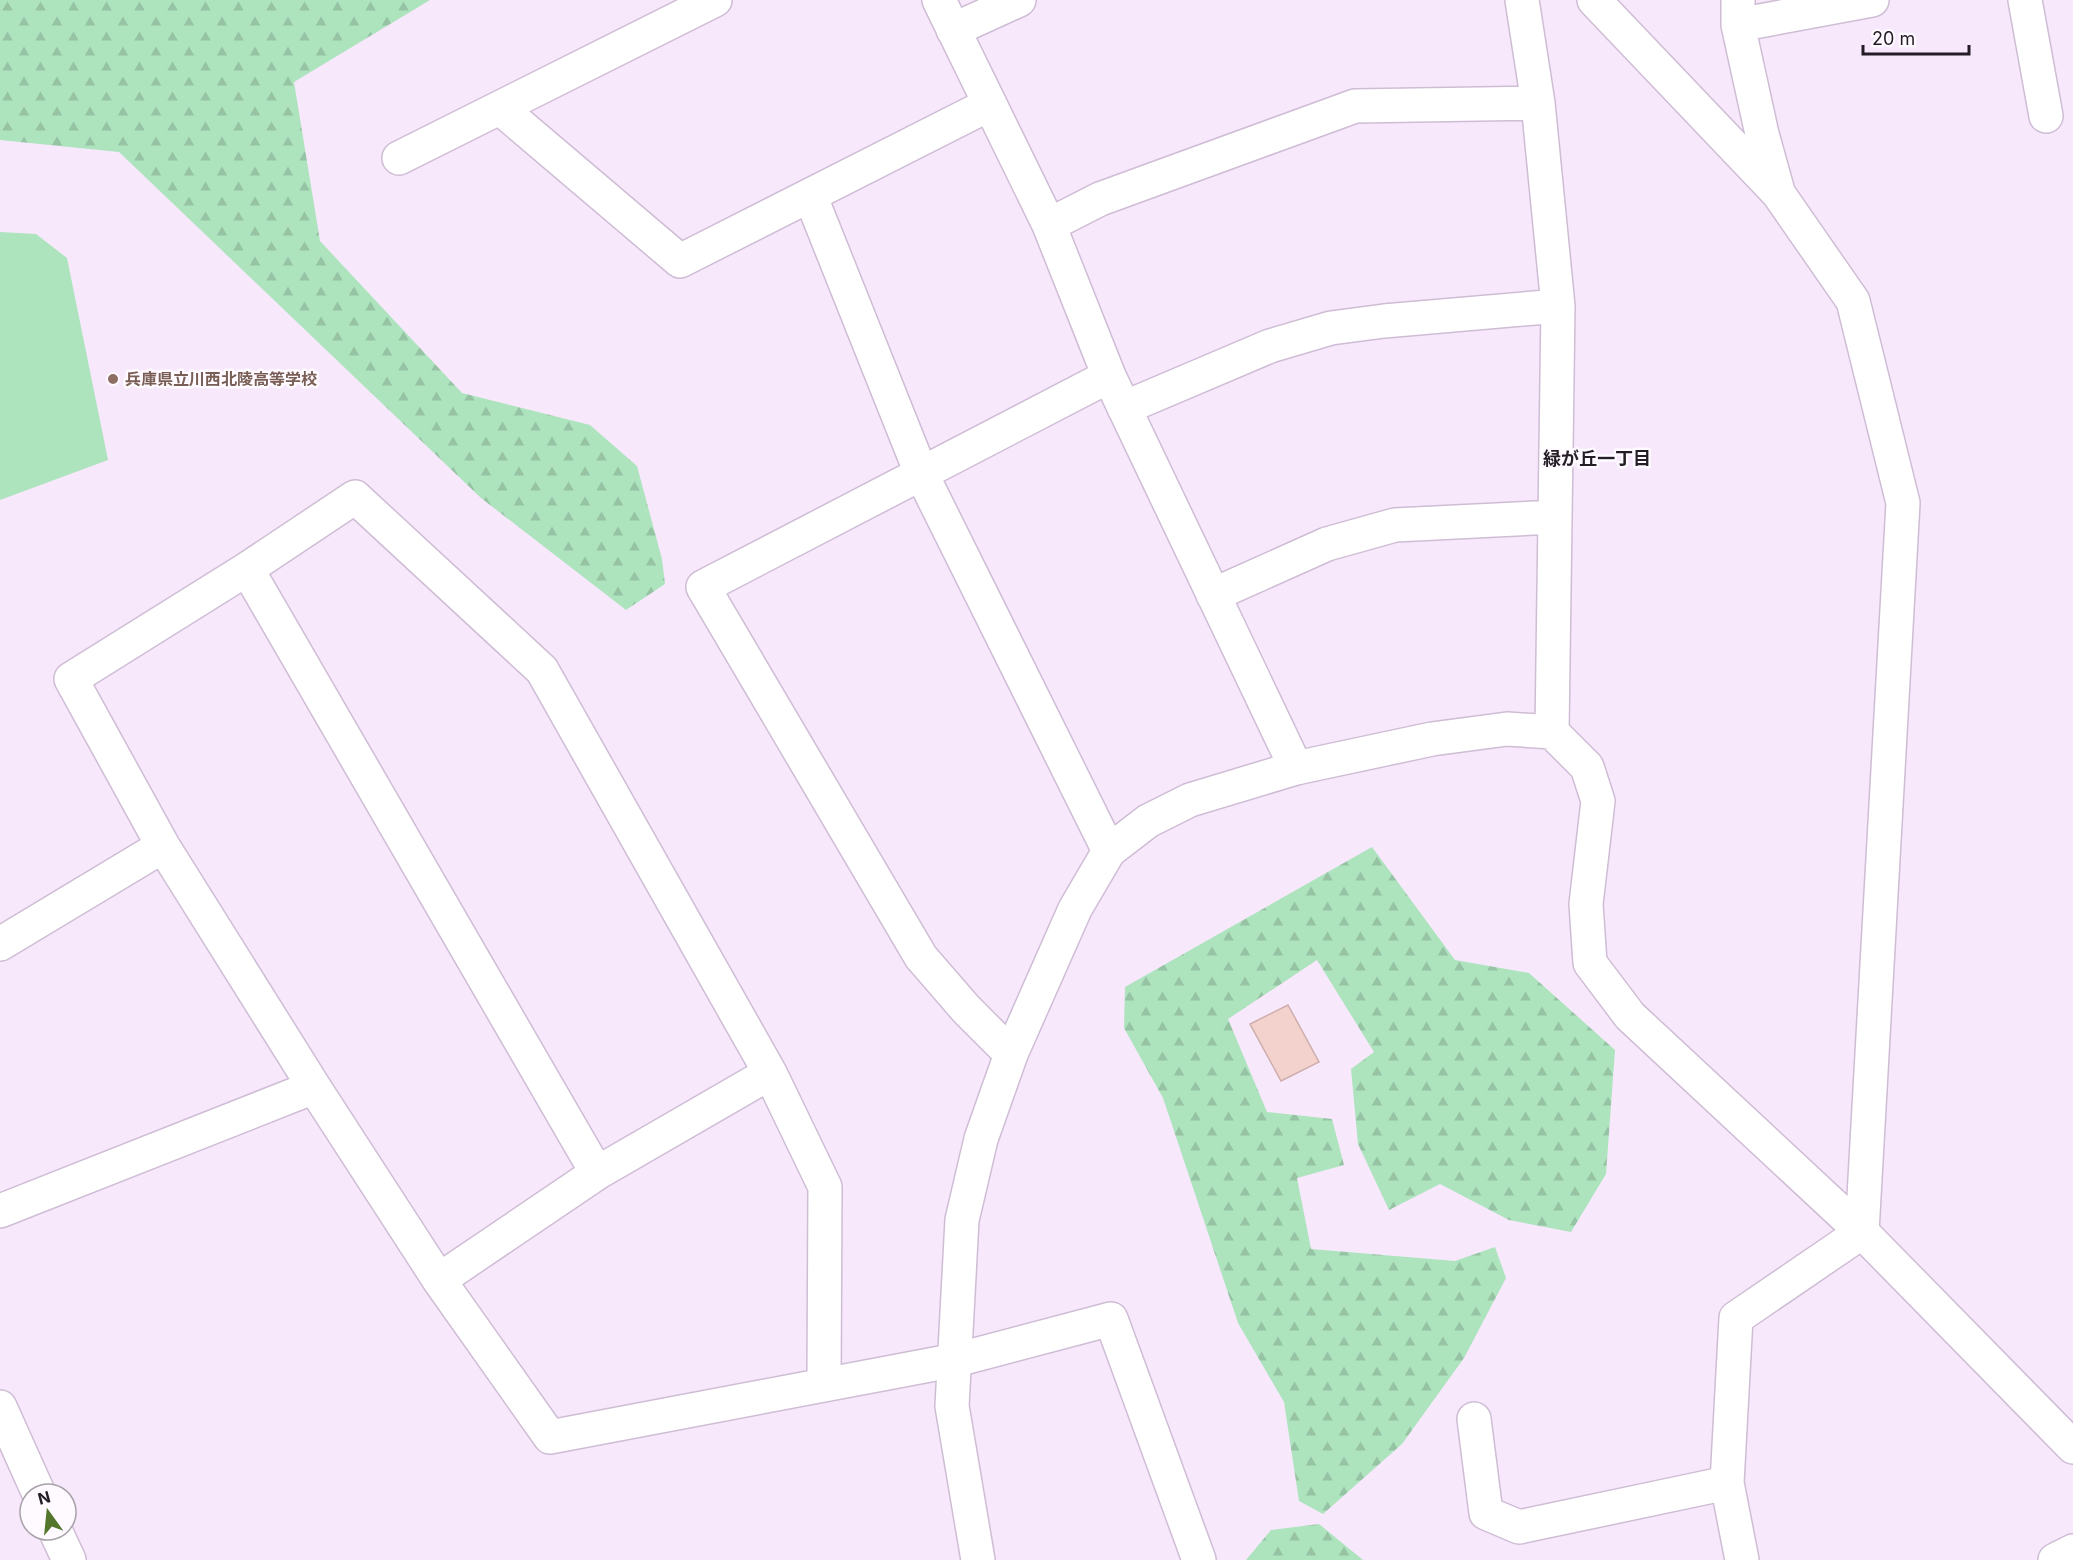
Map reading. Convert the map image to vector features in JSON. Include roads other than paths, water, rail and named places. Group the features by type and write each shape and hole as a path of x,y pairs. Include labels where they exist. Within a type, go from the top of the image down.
{"street":[{"path":"399,158 715,0"},
{"path":"939,0 1049,225 1109,376 1296,768"},
{"path":"953,30 1020,0"},
{"path":"1522,0 1538,103 1558,306 1552,732"},
{"path":"1594,0 1778,193 1853,301 1903,502 1862,1232"},
{"path":"1778,193 1762,134 1738,13 1872,0"},
{"path":"2025,0 2046,116"},
{"path":"1049,225 1100,199 1355,106 1538,103"},
{"path":"500,108 680,261 990,104"},
{"path":"810,195 921,473 1109,851"},
{"path":"1124,408 1270,346 1331,328 1384,321 1558,306"},
{"path":"1011,1054 921,957 703,587 1109,376"},
{"path":"824,1383 825,1187 770,1072 542,670 355,497 71,679 163,846 314,1087 439,1280 550,1437 824,1383 956,1360 1111,1319 1199,1560"},
{"path":"1213,596 1327,544 1395,525 1555,517"},
{"path":"247,568 597,1173"},
{"path":"978,1560 952,1406 962,1220 981,1139 1011,1054 1075,909 1109,851 1148,821 1190,800 1296,768 1443,738 1507,729 1552,732 1587,767 1598,801 1586,904 1590,963 1630,1017 1862,1232 2073,1447"},
{"path":"0,945 163,846"},
{"path":"439,1280 597,1173 770,1072"},
{"path":"0,1211 314,1087"},
{"path":"1742,1560 1727,1484 1736,1318 1862,1232"},
{"path":"0,1407 34,1482"},
{"path":"1474,1419 1486,1513 1519,1527 1727,1484"},
{"path":"61,1542 69,1560"},
{"path":"2055,1560 2073,1551"}],"place":[{"name":"兵庫県立川西北陵高等学校","path":"113,379"}],"district":[{"name":"緑が丘一丁目","path":"1597,458"}]}
